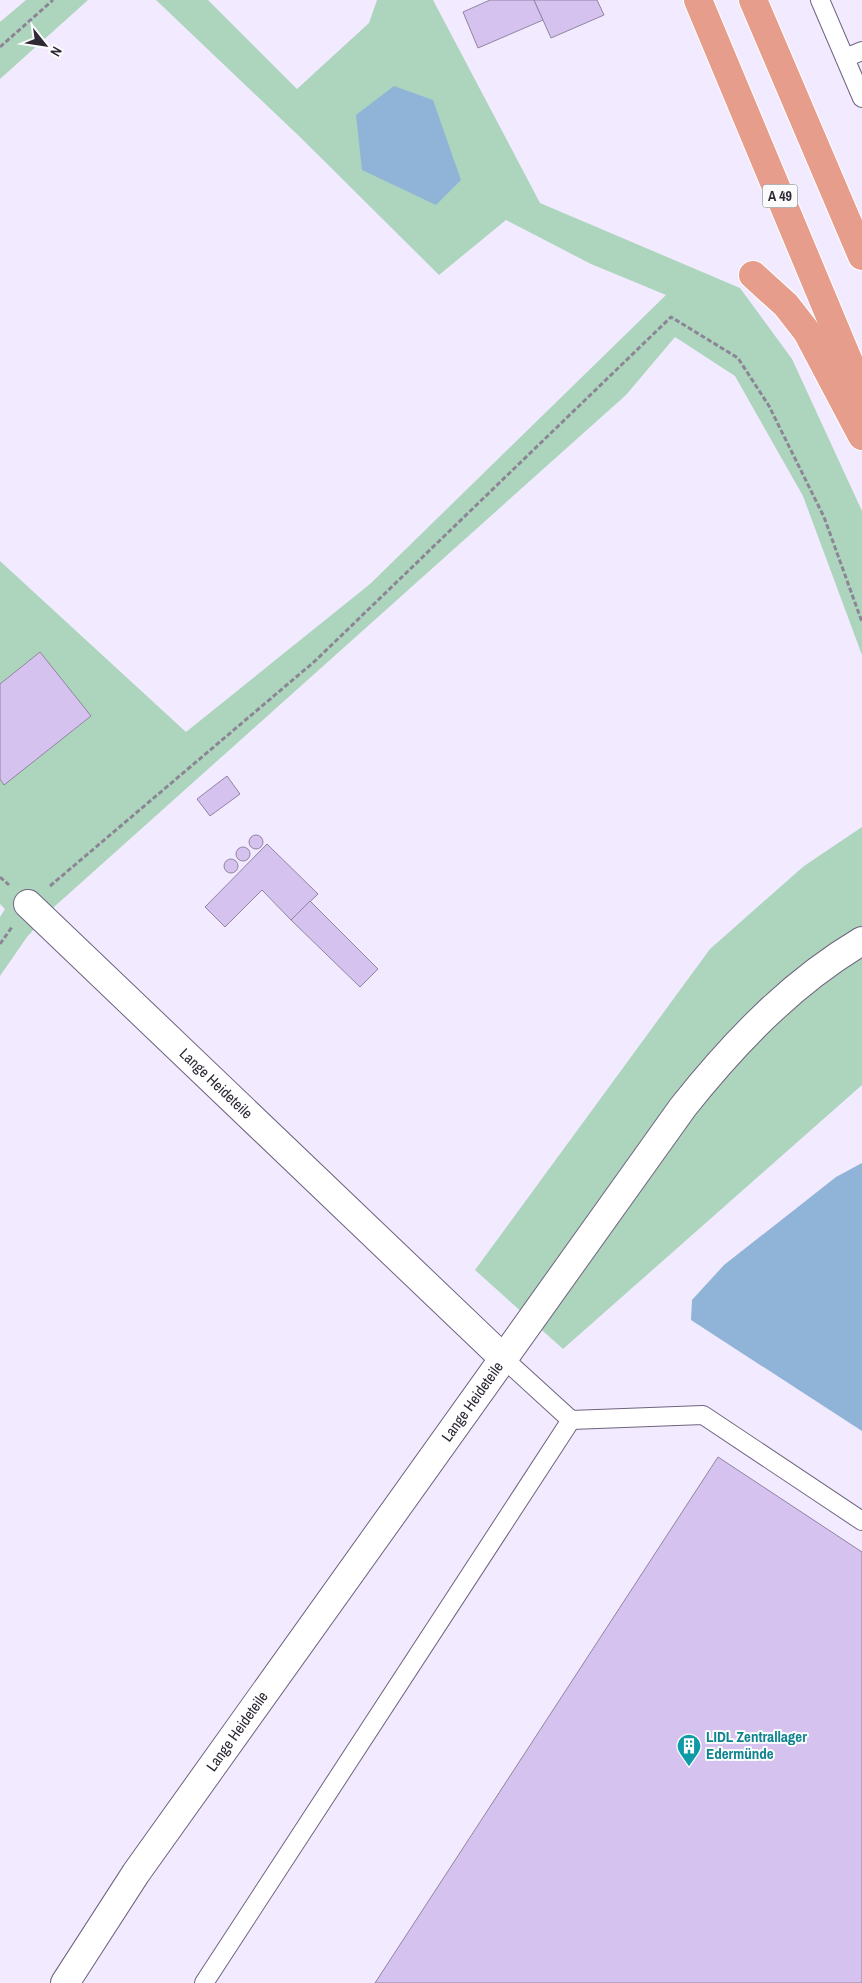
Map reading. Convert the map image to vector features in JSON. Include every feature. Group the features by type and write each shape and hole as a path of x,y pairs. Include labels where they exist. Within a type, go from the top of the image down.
{"highway":[{"name":"A 49","path":"698,0 862,393"},
{"path":"753,0 862,256"},
{"path":"753,275 786,305 807,332 862,436"}],"street":[{"name":"Lange Heideteile","path":"28,904 503,1358 136,1873 65,1983"},
{"path":"503,1358 683,1107 712,1070 743,1036 777,1004 814,974 862,941"}],"lane":[{"path":"820,0 862,98"},
{"path":"845,58 862,50"},
{"path":"503,1358 571,1420 703,1415 862,1521"},
{"path":"204,1983 571,1420"}],"path":[{"path":"0,47 54,0"},
{"path":"0,944 28,904 315,662 671,317 738,358 769,406 824,517 862,622"}],"green space":[{"path":"26,0 88,0 0,79 0,22"},
{"path":"156,0 208,0 297,89 369,23 377,0 433,0 540,203 740,288 792,359 862,511 862,655 803,496 735,376 675,337 626,395 54,907 27,937 0,976 0,917 5,909 0,904 0,561 186,732 370,584 666,295 591,264 506,220 439,275 300,137"},
{"path":"862,827 862,1085 563,1349 475,1270 710,949 804,866"}],"water":[{"path":"394,86 433,100 461,180 436,205 362,170 356,115"},
{"path":"862,1163 862,1431 691,1320 692,1300 724,1265 836,1177"}],"building":[{"path":"490,0 534,0 543,20 478,48 463,12"},
{"path":"534,0 597,0 604,15 551,38"},
{"path":"40,652 91,716 4,785 0,779 0,684"},
{"path":"227,776 240,794 210,816 197,799"},
{"path":"256,835 261,837 263,842 261,847 256,849 251,847 249,842 251,837"},
{"path":"267,844 318,894 291,920 262,890 225,927 205,907"},
{"path":"243,847 248,849 250,854 248,859 243,861 238,859 236,854 238,849"},
{"path":"231,859 236,861 238,866 236,871 231,873 226,871 224,866 226,861"},
{"path":"310,901 378,969 360,987 291,920"},
{"name":"LIDL Zentrallager Edermünde","path":"718,1457 862,1552 862,1983 375,1983"}],"place":[{"name":"LIDL Zentrallager Edermünde","path":"689,1767"}]}
